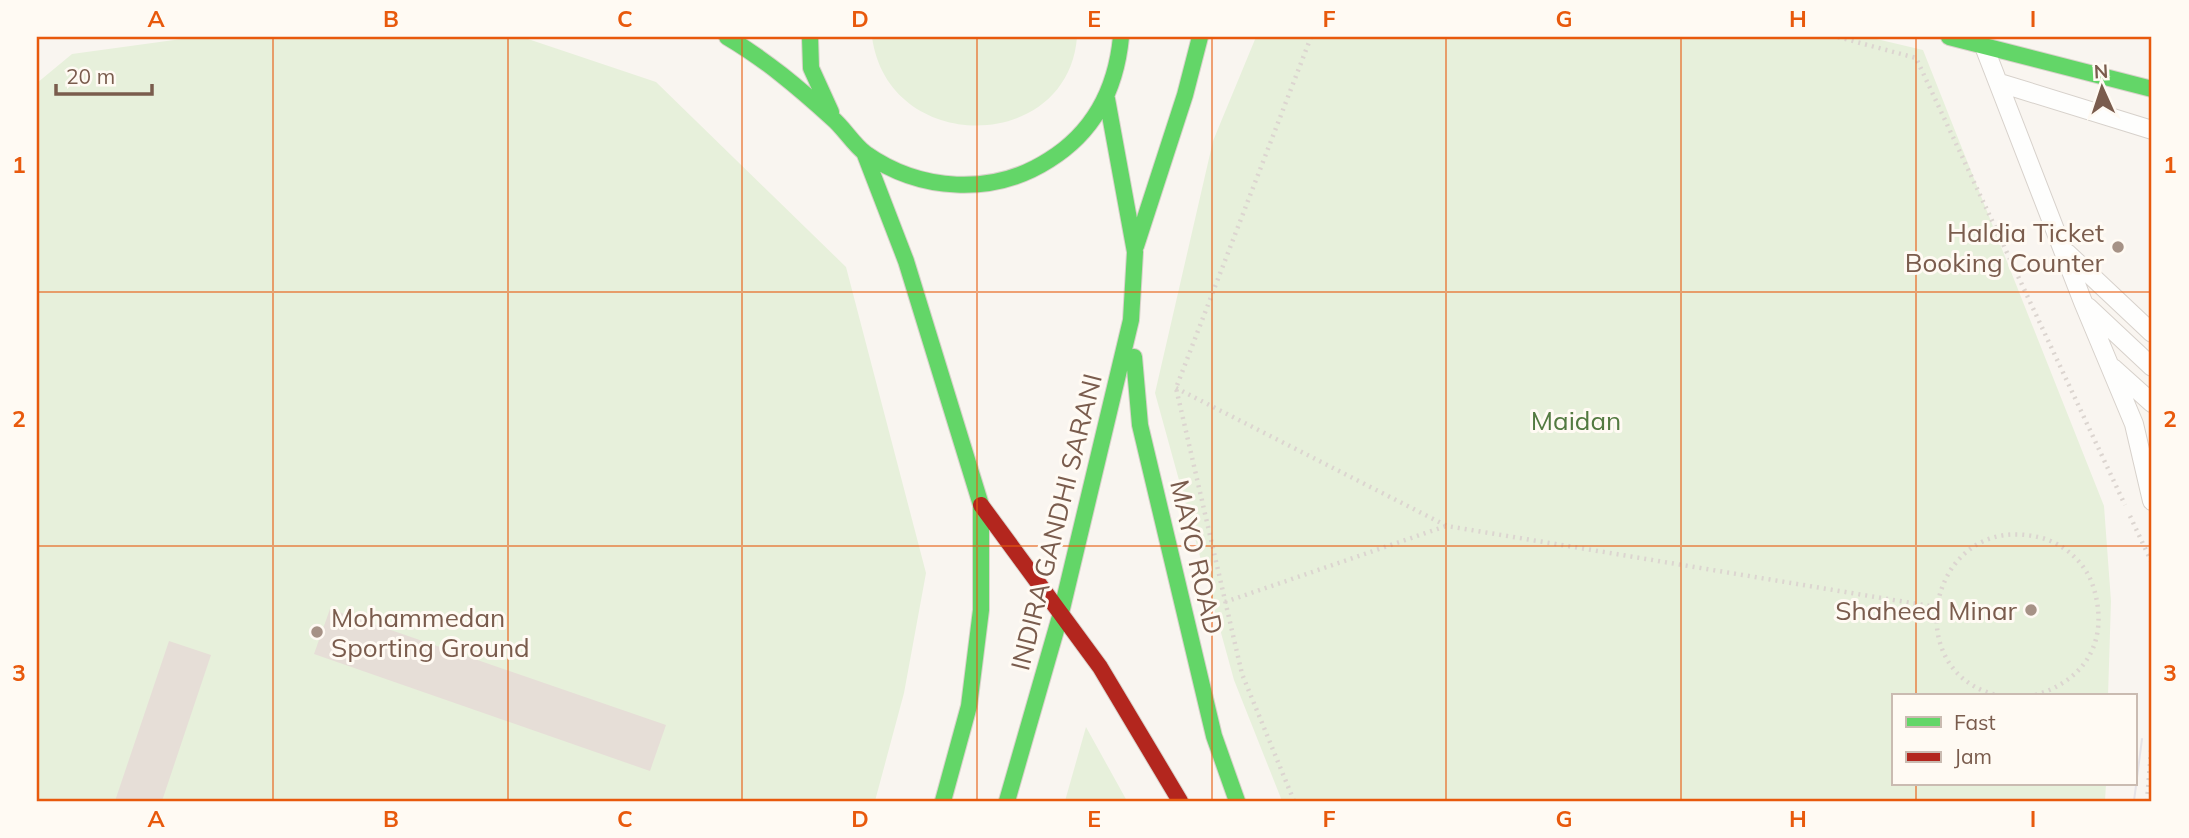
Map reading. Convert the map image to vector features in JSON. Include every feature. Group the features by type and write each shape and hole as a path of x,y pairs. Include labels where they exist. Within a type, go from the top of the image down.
{"main road":[{"path":"727,37 764,60 835,120 864,152 914,179 970,187 1026,176 1073,145 1107,99 1118,68 1121,37"},
{"path":"810,37 811,68 835,120"},
{"path":"1135,252 1185,95 1200,37"},
{"path":"1949,37 1985,41 2152,89"},
{"path":"1118,68 1133,52"},
{"path":"1107,99 1135,252"},
{"path":"864,152 906,261 981,505 1100,667 1180,801"},
{"name":"INDIRA GANDHI SARANI","path":"1007,801 1061,613 1131,320 1135,252"},
{"name":"MAYO ROAD","path":"1131,320 1140,425 1214,736 1237,801"},
{"name":"INDIRA GANDHI SARANI","path":"943,801 969,706 981,610 981,505"}],"lane":[{"path":"1985,41 2083,302 2134,424 2148,469 2152,501"},
{"path":"2000,83 2152,130"},
{"path":"2062,248 2152,333"},
{"path":"2083,302 2152,367"},
{"path":"2108,363 2152,403"},
{"path":"2134,424 2152,440"}],"path":[{"path":"1294,801 1242,674 1177,388 1311,37"},
{"path":"1838,37 1916,58 2152,563"},
{"path":"1177,388 1447,526 1936,607"},
{"path":"1225,602 1447,526"},
{"path":"1988,694 1967,681 1948,660 1937,635 1936,607 1942,582 1956,560 1977,544 2001,535 2027,534 2052,541 2074,555 2088,573 2100,605 2098,635 2089,658 2073,677 2053,691 2040,694"},
{"path":"2147,801 2152,739"}],"green space":[{"path":"196,37 522,37 656,82 846,267 926,573 904,693 875,801 37,801 37,83 72,54"},
{"path":"872,37 1077,37 1066,75 1043,103 1012,120 977,126 942,120 910,104 885,76"},
{"name":"Maidan","path":"1256,37 1868,37 1923,50 2104,506 2111,601 2108,694 1892,694 1892,786 2106,786 2105,801 1282,801 1234,680 1155,393 1213,141"},
{"path":"1086,727 1127,801 1065,801"}],"building":[{"path":"330,609 666,725 650,771 314,654"},
{"path":"169,641 211,655 162,801 115,801"}],"tram line":[{"path":"2136,786 2142,739"},
{"path":"2134,801 2136,786"}],"traffic: fast":[{"path":"727,37 795,85 865,153 909,176 957,185 1004,180 1027,172 1065,149 1079,136 1100,108 1114,74 1121,37"},
{"path":"810,37 811,68 831,112"},
{"path":"1136,246 1185,95 1200,37"},
{"path":"1949,37 2152,89"},
{"path":"1007,801 1061,613 1131,320 1135,252 1107,99"},
{"path":"864,152 906,261 981,505 981,610 969,706 943,801"},
{"path":"1134,357 1140,425 1214,736 1237,801"}],"traffic: jam":[{"path":"981,505 1100,667 1180,801"}],"place":[{"name":"Haldia Ticket Booking Counter","path":"2118,247"},
{"name":"Shaheed Minar","path":"2031,610"},
{"name":"Mohammedan Sporting Ground","path":"317,632"}]}
